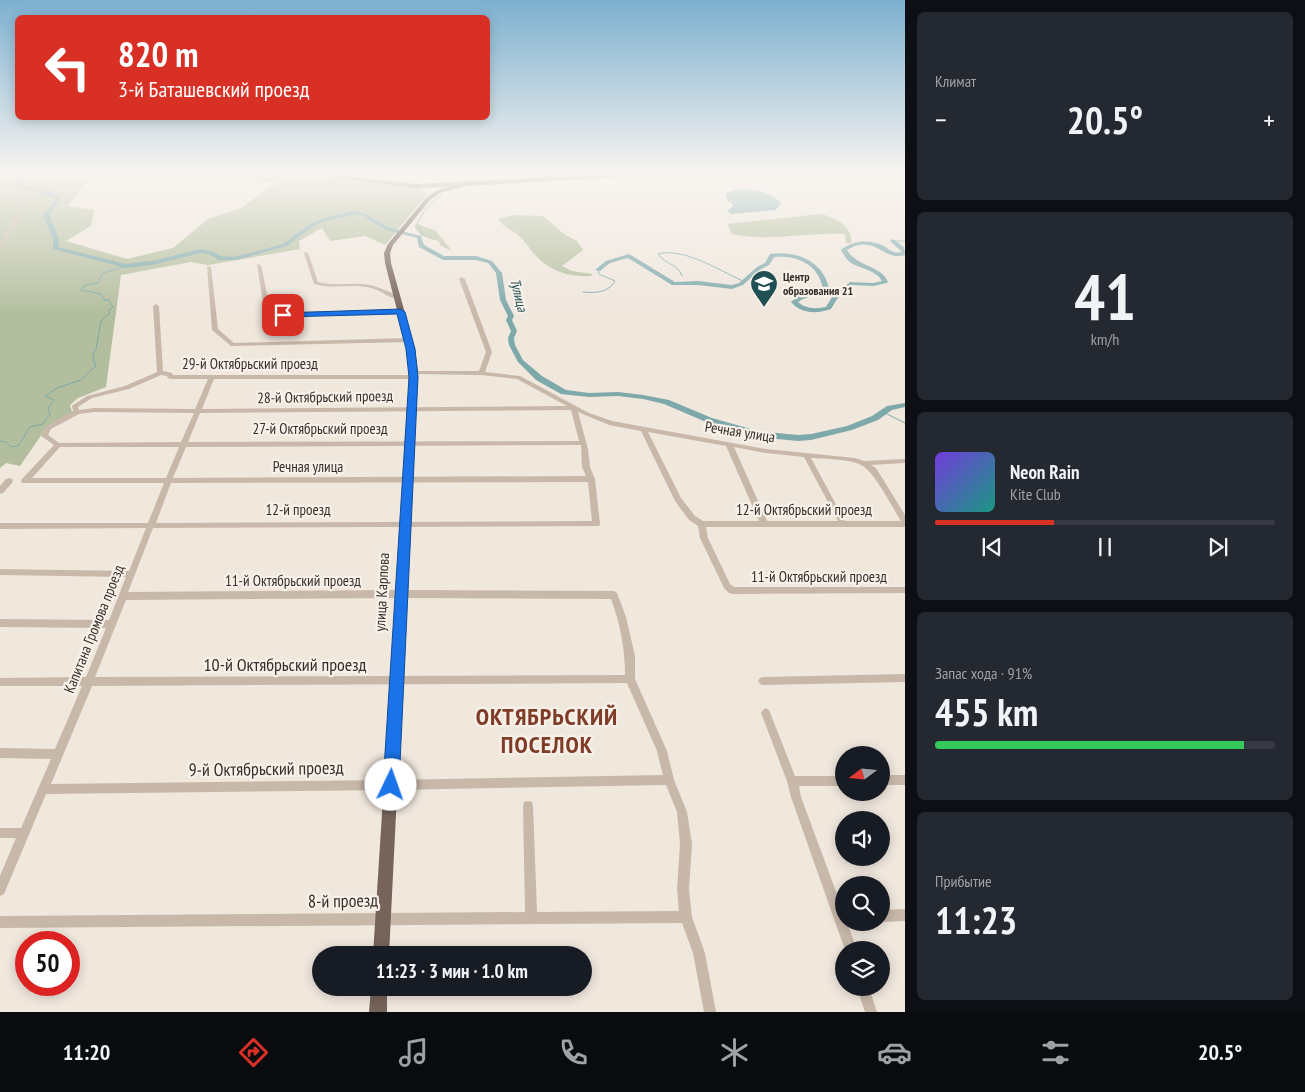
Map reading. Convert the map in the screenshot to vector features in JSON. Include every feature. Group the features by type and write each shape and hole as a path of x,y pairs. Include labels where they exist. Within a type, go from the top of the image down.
{"main road":[{"name":"улица Карпова","path":"381,946 400,594 414,375 408,340 387,257 388,249 411,219"},
{"path":"378,1012 379,996"}],"street":[{"path":"0,246 17,219"},
{"path":"306,253 316,283 323,286 368,287 379,289 387,296 397,297"},
{"path":"259,265 267,308 275,314 401,312"},
{"path":"209,267 215,330 233,345 408,340"},
{"path":"462,280 489,352 481,373"},
{"path":"156,306 160,373"},
{"name":"29-й Октябрьский проезд","path":"77,412 75,406 93,394 117,390 152,379 160,373 170,374 170,377 481,373 518,376 574,408"},
{"name":"Капитана Громова проезд","path":"0,890 89,681 150,525 212,377"},
{"path":"574,408 581,428 586,467 591,479"},
{"name":"28-й Октябрьский проезд","path":"77,412 94,410 574,408"},
{"name":"Речная улица","path":"574,408 611,423 729,445 864,463 905,461"},
{"path":"58,445 44,436 48,428 77,412"},
{"path":"644,430 678,499 692,518 702,524"},
{"name":"27-й Октябрьский проезд","path":"58,445 582,443"},
{"name":"Речная улица","path":"58,445 25,481 168,482 591,479"},
{"path":"729,445 764,524"},
{"path":"806,455 843,524"},
{"path":"864,463 873,470 905,522"},
{"name":"12-й проезд","path":"0,526 406,523 596,524 591,479"},
{"path":"0,491 9,481"},
{"name":"12-й Октябрьский проезд","path":"702,524 905,522"},
{"name":"11-й Октябрьский проезд","path":"702,524 704,538 727,586 732,591 905,590"},
{"path":"0,572 131,574"},
{"name":"11-й Октябрьский проезд","path":"123,596 614,595 622,617 630,656 630,679"},
{"path":"0,623 111,624"},
{"path":"763,681 905,678"},
{"path":"630,679 662,751 669,780 682,812 686,844 684,889 686,917 699,953 710,1012"},
{"name":"10-й Октябрьский проезд","path":"0,682 396,682 630,679"},
{"path":"766,713 792,781 796,798 835,898"},
{"path":"0,753 58,754"},
{"name":"9-й Октябрьский проезд","path":"44,789 669,780"},
{"path":"890,780 905,780"},
{"path":"792,781 835,781"},
{"path":"528,806 531,918"},
{"path":"0,833 25,833"},
{"path":"890,916 905,916"},
{"name":"8-й проезд","path":"0,922 686,917"},
{"path":"866,996 871,1012"}],"green space":[{"path":"0,219 92,219 91,226 66,241 127,259 173,248 208,219 407,219 385,245 365,236 330,241 322,228 299,241 300,249 208,265 191,262 121,275 106,387 78,398 70,405 72,412 45,428 20,466 6,463 0,468"},
{"path":"498,219 547,219 564,234 577,241 583,250 562,266 572,271 592,274 591,276 577,276 552,268 540,260 522,239"},
{"path":"771,219 835,219 846,227 851,237 851,243 846,243 845,234 760,237 732,234 727,224"},
{"path":"417,224 436,231 452,251 440,245 439,241 427,238 418,232 414,225"}],"waterway":[{"name":"Тулица","path":"48,219 56,239 55,248 126,266 152,263 201,251 211,253 219,258 234,259 285,245 312,225 325,219"},
{"name":"Тулица","path":"371,219 388,229 419,237 421,246 443,258 476,258 490,262 499,273 503,300 511,316 509,320 514,331 511,338 512,345 520,361 539,378 564,392 643,397 666,402 709,420 758,434 798,438 811,437 849,428 875,418 890,408 905,405"},
{"path":"419,237 423,235 417,224 420,219"},
{"path":"893,241 905,241"},
{"path":"598,270 608,262 629,256 674,284 698,283 732,287 741,284 759,268 767,264 772,255 789,255 814,266 824,279 826,288 800,297 794,302 801,308 820,310 829,308 834,298 852,283 873,285 885,282 879,273 853,261 844,250 856,244 866,243 875,244 894,254 901,255 905,253 893,241"},
{"path":"682,276 678,269 658,254 679,254 690,257 743,281"},
{"path":"0,441 6,442 11,447 18,446 30,427 43,424 50,414 48,408 54,400 45,396 57,388 81,380 96,366 94,364 96,362 93,361 94,356 92,355 96,349 101,321 110,313 108,311 113,307 108,299 105,301 101,294 81,290 85,285 98,283 103,273 126,266"},
{"path":"583,292 605,290 615,281 599,274 598,270"},
{"path":"883,412 905,423"}],"place":[{"name":"Центр образования 21","path":"764,308"}],"district":[{"name":"ОКТЯБРЬСКИЙ ПОСЕЛОК","path":"547,731"}],"route":[{"path":"283,315 401,312 411,349 414,377 400,594 391,785"}]}
